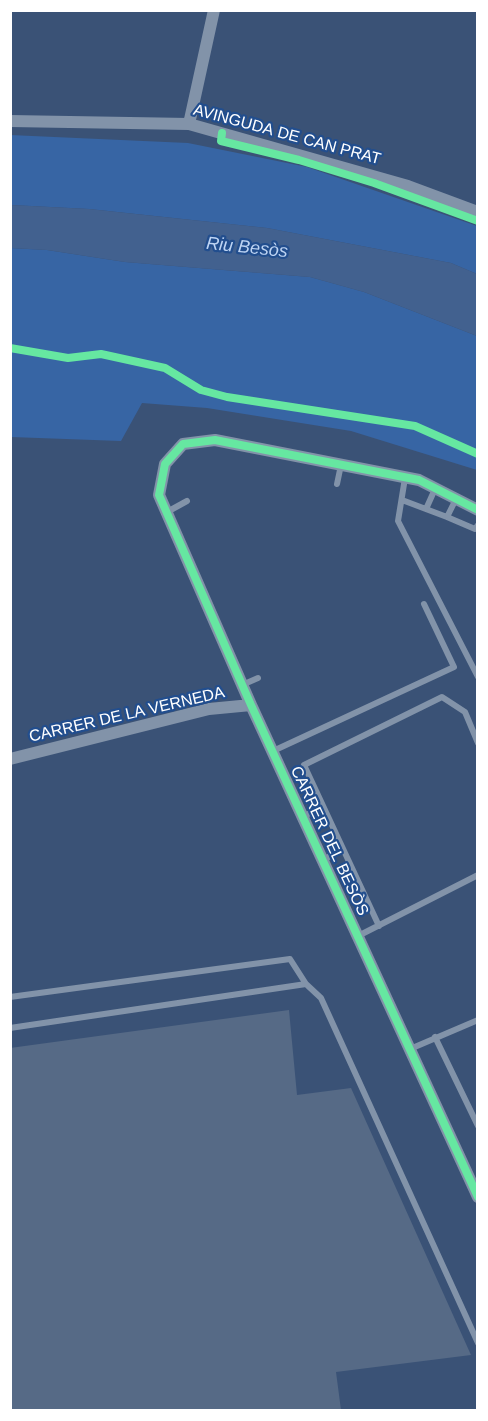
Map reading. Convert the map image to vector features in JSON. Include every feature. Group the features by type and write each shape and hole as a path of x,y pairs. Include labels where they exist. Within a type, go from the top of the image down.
{"street":[{"path":"189,124 214,10"},
{"name":"AVINGUDA DE CAN PRAT","path":"10,121 189,124 408,186 477,212"},
{"name":"CARRER DEL BESÒS","path":"341,465 215,440 183,444 165,464 159,495 251,705 477,1197"},
{"path":"341,465 419,480 477,510"},
{"name":"CARRER DE LA VERNEDA","path":"10,759 209,709 251,705"}],"lane":[{"path":"337,484 341,465"},
{"path":"405,478 398,521 477,677"},
{"path":"426,509 435,488"},
{"path":"447,517 456,499"},
{"path":"402,500 477,528"},
{"path":"166,512 187,501"},
{"path":"273,751 454,667 424,604"},
{"path":"242,685 257,679"},
{"path":"379,926 304,765 442,698 465,712 477,743"},
{"path":"303,816 324,808"},
{"path":"323,860 343,849"},
{"path":"358,936 477,875"},
{"path":"10,997 291,959 306,984 321,998 477,1343"},
{"path":"10,1028 306,984"},
{"path":"410,1049 477,1020"},
{"path":"435,1037 477,1126"}],"shaded area":[{"path":"10,135 188,143 307,167 477,226 477,274 451,263 267,228 89,209 11,205"},
{"path":"10,248 47,250 125,262 310,277 364,292 477,336 477,470 351,431 207,408 142,403 121,441 11,437"}],"water":[{"name":"Riu Besòs","path":"11,205 89,209 267,228 451,263 477,274 477,336 364,292 310,277 125,262 47,250 11,248"}],"building":[{"path":"289,1010 297,1095 351,1088 471,1355 336,1372 341,1410 10,1410 10,1048"}],"cycle path":[{"path":"222,133 221,141 299,160 374,183 478,221"},
{"path":"10,348 68,358 101,354 165,368 201,390 227,397 415,426 478,454"},
{"path":"478,510 419,480 215,440 183,444 165,464 159,495 251,705 478,1197"}]}
